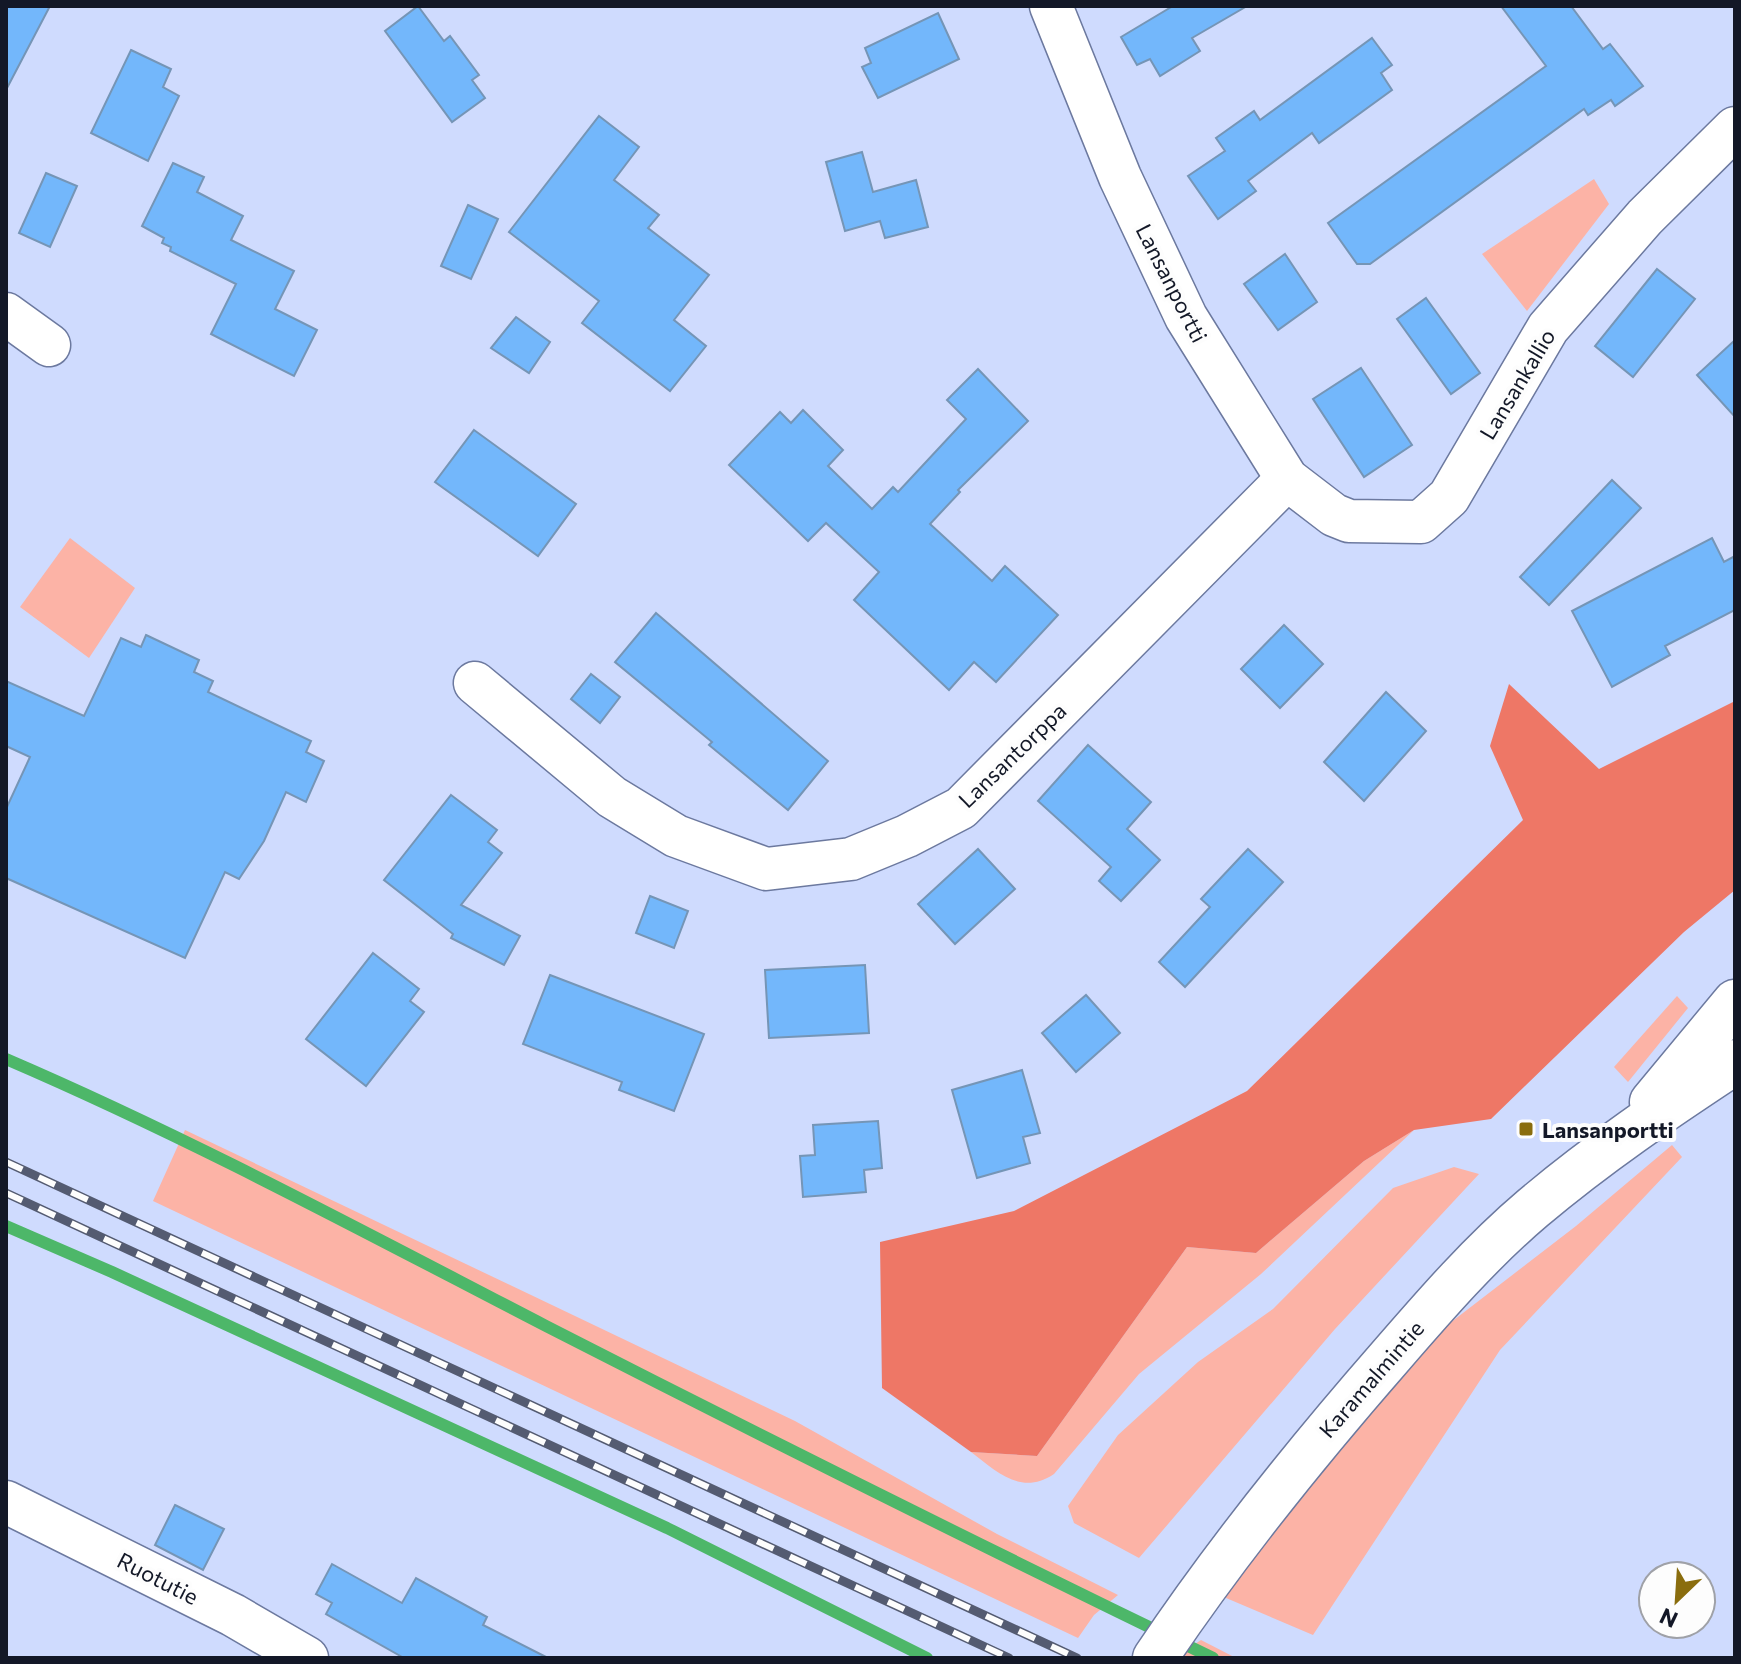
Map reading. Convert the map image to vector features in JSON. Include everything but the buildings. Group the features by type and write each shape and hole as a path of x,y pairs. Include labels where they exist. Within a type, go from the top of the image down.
{"street":[{"name":"Lansanportti","path":"1051,6 1120,177 1186,317 1287,479 1334,515 1349,521"},
{"name":"Lansankallio","path":"1349,521 1421,522 1449,497 1548,328 1645,217 1735,128"},
{"path":"6,314 49,345"},
{"name":"Lansantorppa","path":"475,683 612,797 676,836 766,869 851,859 907,836 961,808 1287,479"},
{"name":"Karamalmintie","path":"1625,1135 1732,1010"},
{"name":"Karamalmintie","path":"1155,1658 1318,1441 1441,1299 1532,1209 1625,1135 1735,1062"},
{"name":"Ruotutie","path":"6,1502 233,1615 307,1658"}],"shaded area":[{"path":"1594,179 1609,204 1527,311 1482,254"},
{"path":"70,538 135,588 89,658 20,607"},
{"path":"1509,684 1599,769 1735,701 1735,890 1684,932 1491,1119 1414,1130 1364,1161 1256,1253 1187,1247 1037,1456 971,1452 882,1388 880,1242 1014,1211 1247,1091 1523,820 1490,746"},
{"path":"1677,996 1688,1008 1628,1082 1614,1067"},
{"path":"185,1130 795,1421 997,1534 1118,1595 1094,1615 1078,1638 153,1201"},
{"path":"1414,1130 1261,1274 1139,1374 1054,1474 1031,1483 1020,1482 1000,1474 971,1452 1037,1456 1187,1247 1256,1253 1364,1161"},
{"path":"1672,1145 1682,1157 1500,1350 1313,1635 1219,1595 1437,1333 1576,1226"},
{"path":"1454,1167 1479,1174 1335,1329 1139,1558 1074,1523 1068,1506 1118,1435 1198,1362 1273,1309 1393,1188"},
{"path":"1201,1640 1236,1658 1174,1658"}],"waterway":[{"path":"6,1059 211,1154 712,1410 1213,1658"},
{"path":"6,1226 667,1528 927,1658"}],"railway":[{"path":"6,1162 1077,1658"},
{"path":"6,1193 1009,1658"}],"place":[{"name":"Lansanportti","path":"1526,1129"}]}
